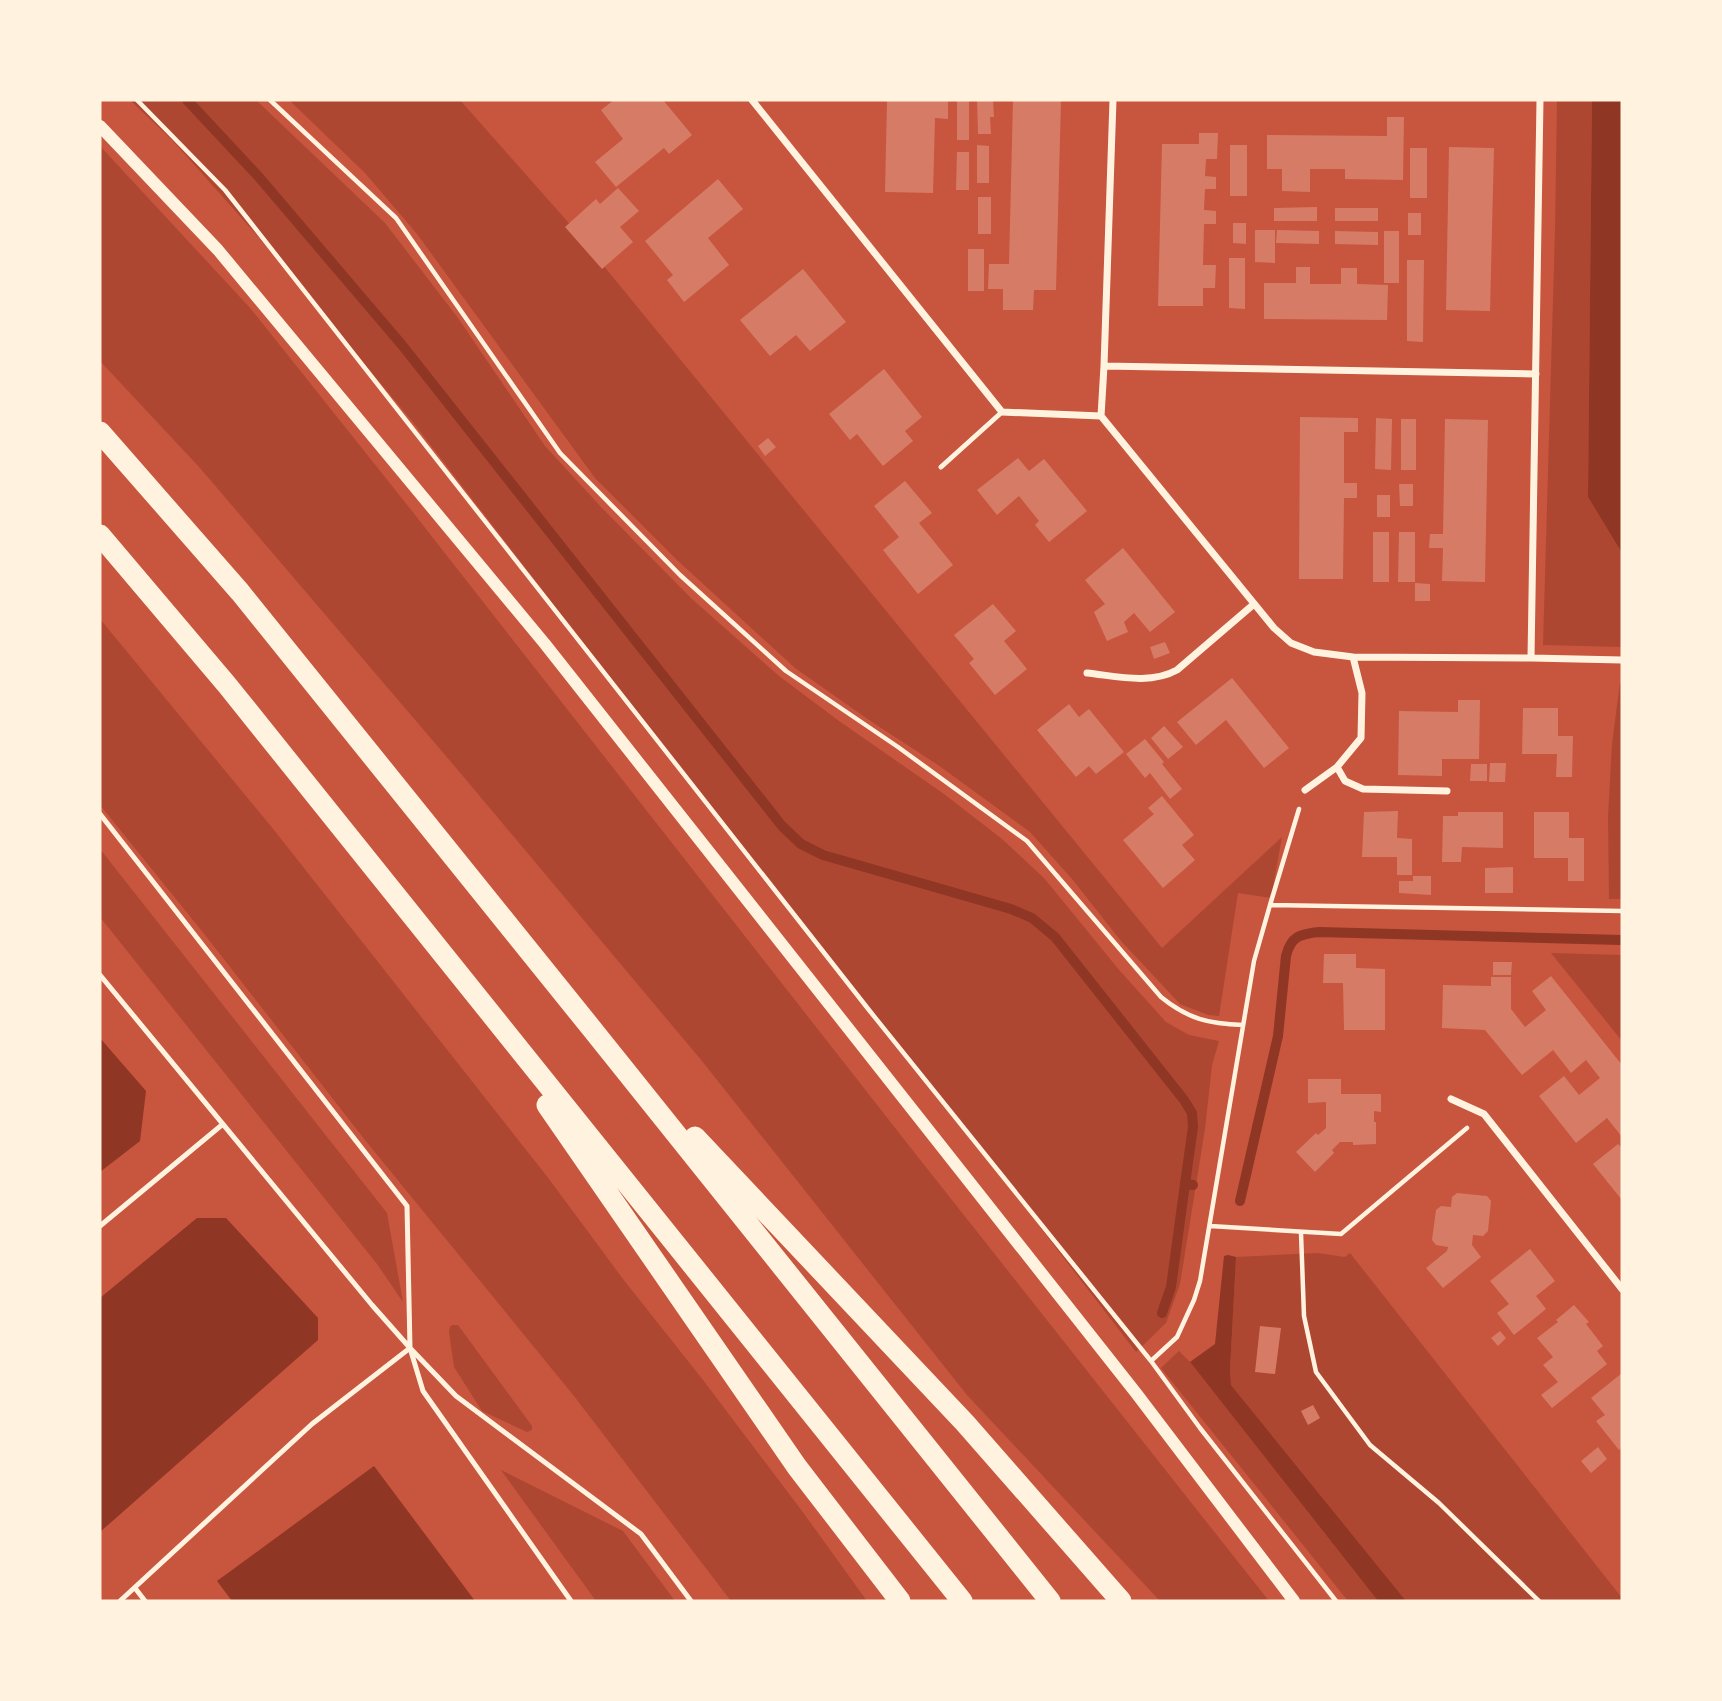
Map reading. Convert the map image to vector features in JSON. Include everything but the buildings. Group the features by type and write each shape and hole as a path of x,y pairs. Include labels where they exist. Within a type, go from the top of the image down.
{"highway":[{"path":"100,432 240,592 1050,1601"},
{"path":"100,536 227,685 962,1601"},
{"path":"446,959 797,1466 900,1601"},
{"path":"592,1028 965,1423 1121,1601"}],"street":[{"path":"752,100 1002,412 1101,415"},
{"path":"1113,100 1101,415 1274,628 1291,643 1314,652 1353,657 1622,660"},
{"path":"1531,658 1540,100"},
{"path":"100,126 218,250 545,644 1136,1393 1294,1601"},
{"path":"1104,366 1536,374"},
{"path":"1087,673 1152,679 1166,677 1254,604"},
{"path":"1305,790 1337,767 1361,738 1362,693 1353,657"},
{"path":"1337,767 1345,781 1363,789 1447,792"},
{"path":"1451,1099 1483,1114 1622,1289"}],"lane":[{"path":"940,467 1002,412"},
{"path":"100,814 407,1206 411,1348 424,1391 571,1601"},
{"path":"100,975 372,1305 456,1396 641,1534 691,1601"},
{"path":"100,1226 223,1124"},
{"path":"120,1601 312,1424 411,1348"},
{"path":"135,1588 145,1601"}],"path":[{"path":"136,100 225,190 869,1010 1151,1361 1336,1601"},
{"path":"270,100 396,218 560,453 680,575 786,671 898,747 1027,841 1161,997 1175,1009 1209,1023 1243,1024"},
{"path":"1151,1361 1177,1337 1200,1281 1254,961 1305,790"},
{"path":"1270,905 1622,911"},
{"path":"1210,1226 1341,1234 1483,1114"},
{"path":"1301,1233 1304,1316 1316,1372 1370,1445 1439,1503 1539,1601"}],"shaded area":[{"path":"130,100 256,100 385,223 458,318 545,446 692,599 779,676 944,794 1002,839 1044,878 1120,971 1166,1022 1189,1035 1219,1041 1212,1065 1205,1129 1180,1284 1166,1323 1136,1352 957,1119 811,938 412,421 262,241 173,141"},
{"path":"289,100 460,100 567,221 1162,948 1282,837 1271,898 1238,893 1219,1016 1208,1015 1180,1004 1121,941 1072,879 1030,832 938,765 795,668 677,560 595,478 417,234 365,173"},
{"path":"1557,100 1592,100 1588,497 1622,553 1622,647 1543,645"},
{"path":"1592,100 1622,100 1622,553 1588,497"},
{"path":"100,146 251,309 1269,1601 1160,1601 967,1395 702,1061 200,468 100,361"},
{"path":"100,619 274,830 549,1179 802,1511 867,1601 731,1601 574,1396 365,1140 100,805"},
{"path":"1620,683 1622,899 1609,899 1608,816 1612,744"},
{"path":"100,849 387,1213 403,1302 377,1264 100,917"},
{"path":"1551,953 1622,955 1622,1041"},
{"path":"100,1038 146,1091 140,1141 100,1172"},
{"path":"197,1218 226,1218 318,1318 318,1340 100,1532 100,1298"},
{"path":"1318,1253 1345,1257 1350,1253 1622,1601 1406,1601 1231,1385 1236,1257"},
{"path":"1224,1256 1236,1257 1231,1385 1406,1601 1378,1601 1190,1362 1215,1344"},
{"path":"452,1325 458,1325 532,1426 532,1430 527,1432 482,1411 454,1367 449,1332"},
{"path":"1179,1351 1378,1601 1348,1601 1161,1368"},
{"path":"374,1466 475,1601 232,1601 217,1581"},
{"path":"501,1470 623,1531 675,1601 596,1601"}],"waterway":[{"path":"187,100 258,176 402,345 782,826 801,844 823,855 1011,909 1032,918 1055,937 1192,1113 1193,1127 1185,1184 1193,1185"},
{"path":"1240,1201 1278,1036 1286,956 1297,937 1319,932 1622,940"},
{"path":"1162,1313 1171,1287 1185,1184"}]}
